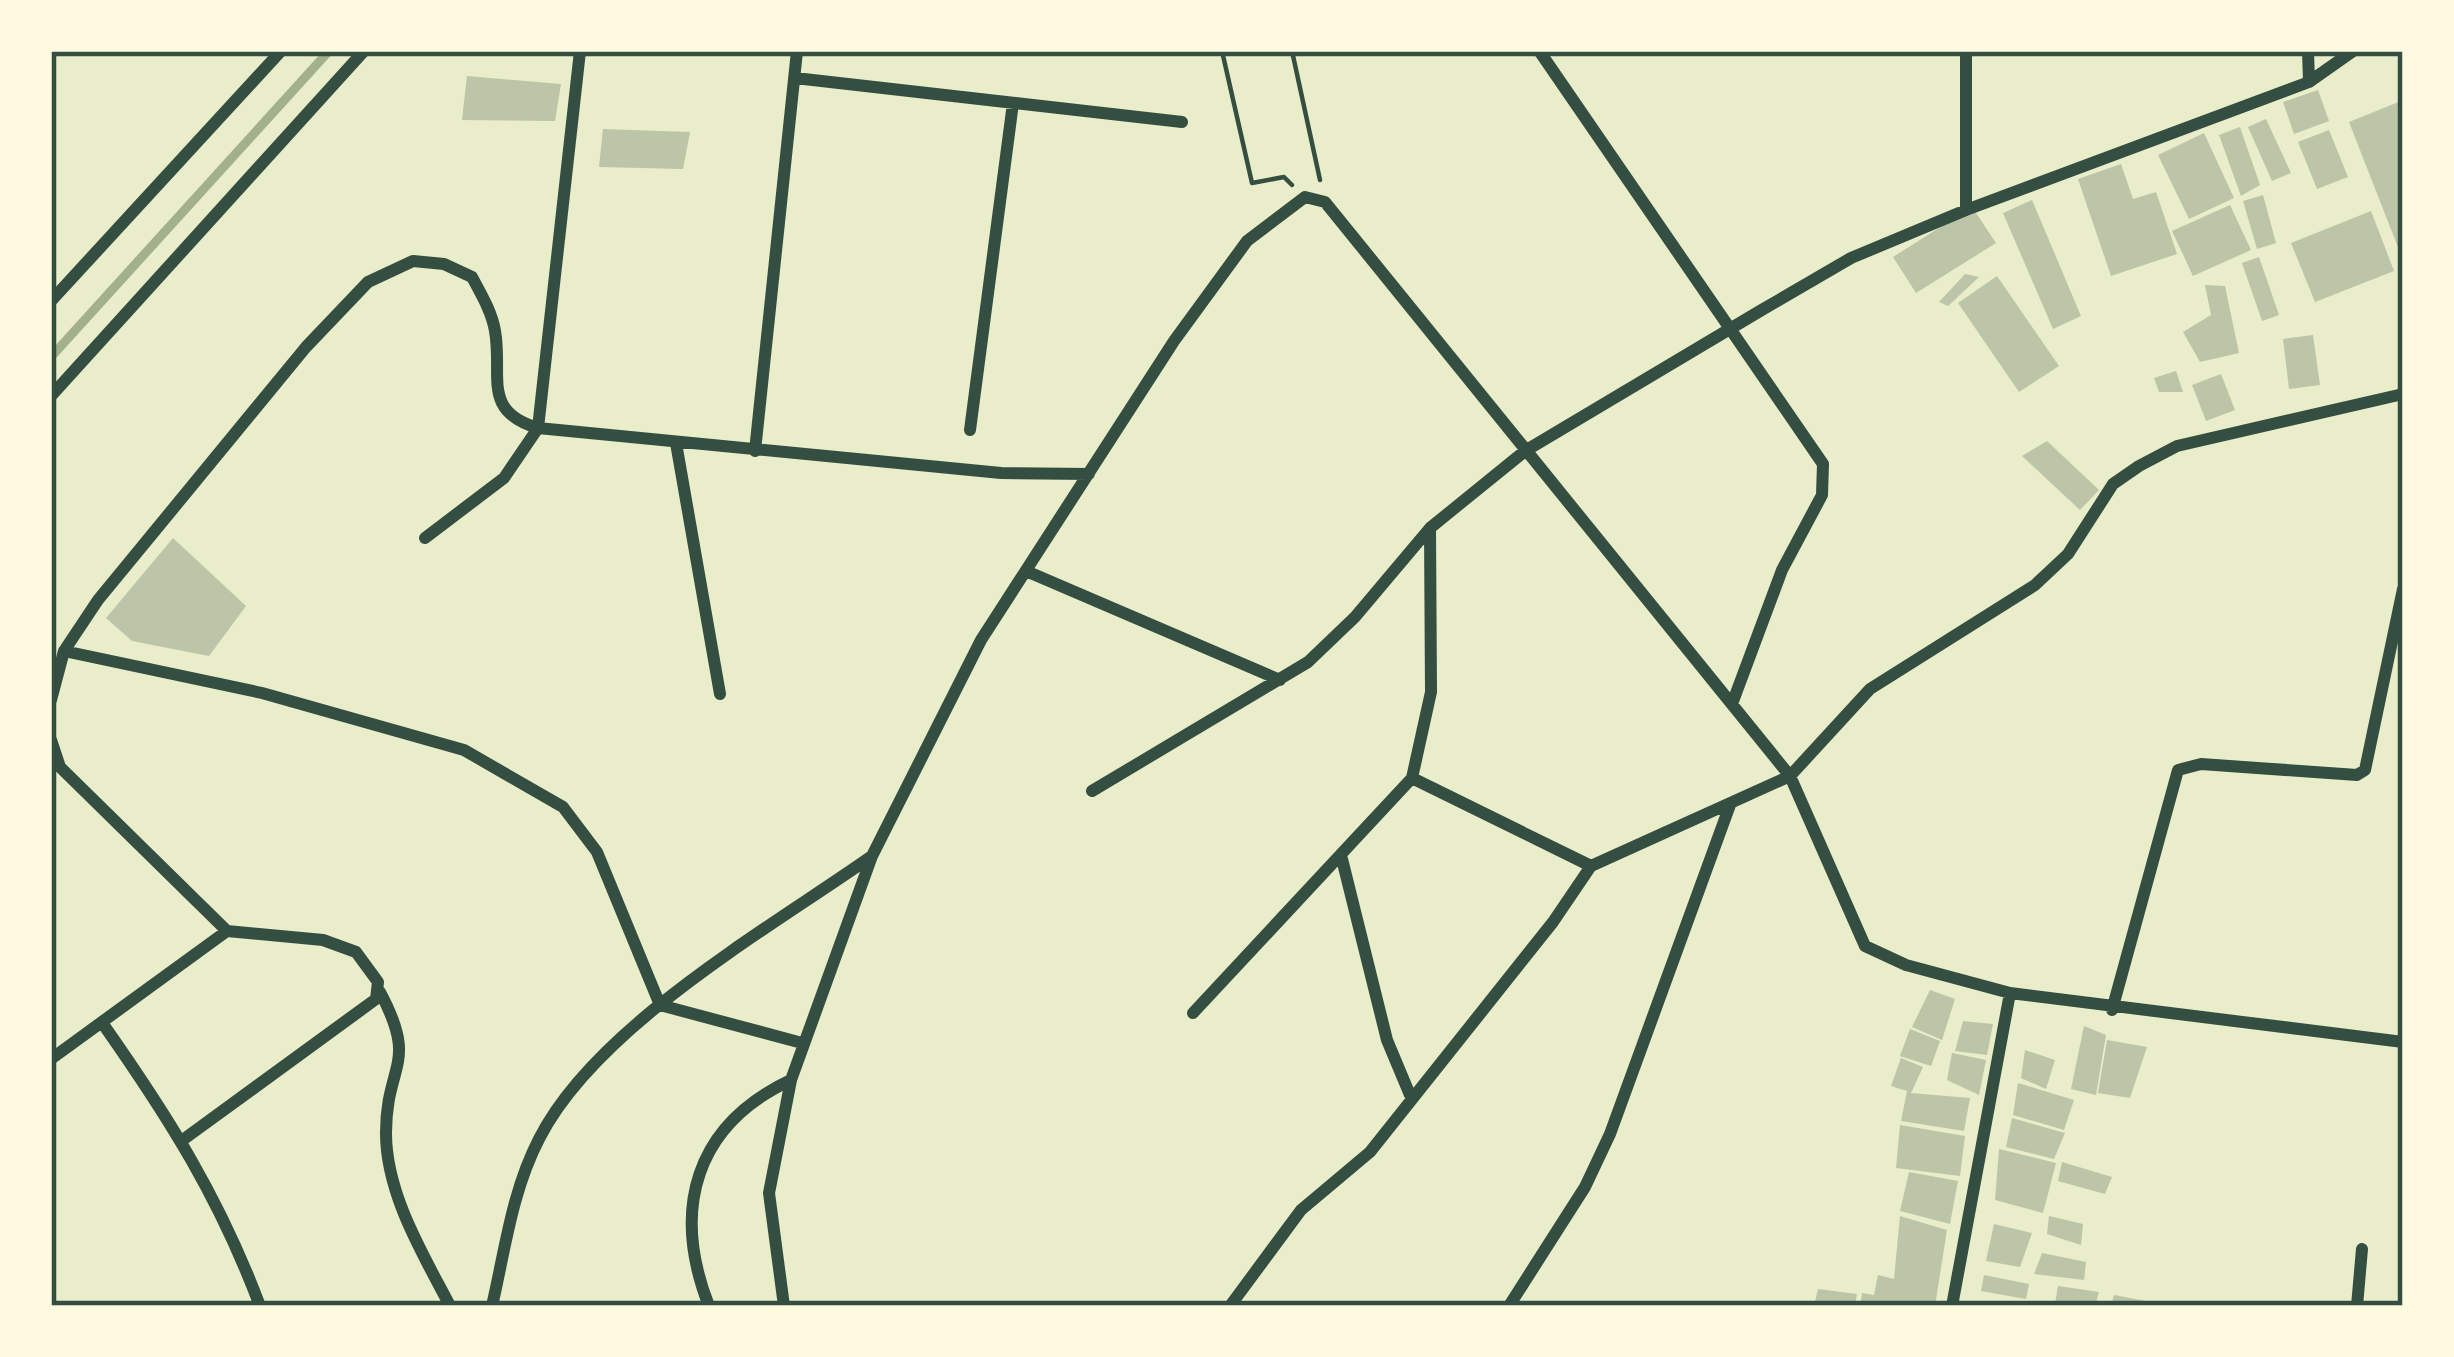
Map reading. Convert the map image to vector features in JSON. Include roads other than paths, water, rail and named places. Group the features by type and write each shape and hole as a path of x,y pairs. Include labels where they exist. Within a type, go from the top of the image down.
{"street":[{"path":"53,296 281,51"},
{"path":"51,396 364,51"},
{"path":"425,538 504,478 538,428 580,51"},
{"path":"755,451 797,51"},
{"path":"1966,51 1966,210"},
{"path":"2308,51 2309,82"},
{"path":"1092,791 1280,680 1355,617 1430,527 1525,451 1851,258 2309,82 2353,51"},
{"path":"1540,52 1812,445 1826,480 1782,570 1732,704"},
{"path":"795,78 1183,122"},
{"path":"970,430 1013,103"},
{"path":"784,1306 769,1193 790,1080 872,856 982,640 1174,340 1247,241 1304,197 1325,202 1790,776 1865,946 1906,964 2010,993 2112,1010 2403,1042"},
{"path":"51,700 64,651 98,600 306,347 368,282 413,261 445,264 472,277 496,331 501,405 514,421 538,428 755,451 1001,473 1089,474"},
{"path":"1230,1306 1285,1229 1370,1152 1410,1095 1528,954 1591,866 1663,829 1730,806 1790,776 1870,689 2035,585 2068,554 2113,484 2139,466 2177,446 2403,394"},
{"path":"676,443 720,694"},
{"path":"1193,1013 1412,778 1431,692 1430,527"},
{"path":"1025,572 1280,680"},
{"path":"2112,1010 2179,770 2201,764 2357,776 2369,760 2403,589"},
{"path":"64,651 262,693 464,750 563,807 597,852 660,1005"},
{"path":"51,740 56,772 227,931 322,940 356,952 374,974 400,1030 402,1046 386,1136 392,1172 417,1242 450,1306"},
{"path":"1412,778 1591,866"},
{"path":"1509,1306 1585,1187 1610,1134 1730,806"},
{"path":"1341,855 1387,1040 1410,1095"},
{"path":"492,1306 517,1191 540,1136 574,1084 660,1005 872,856"},
{"path":"51,1059 227,931"},
{"path":"184,1138 380,992"},
{"path":"1952,1306 2010,993"},
{"path":"660,1005 802,1043"},
{"path":"103,1024 184,1138 237,1245 260,1306"},
{"path":"710,1306 701,1286 693,1211 701,1166 714,1136 743,1106 790,1080"},
{"path":"2357,1306 2362,1249"}],"waterway":[{"path":"51,357 329,51"}]}
